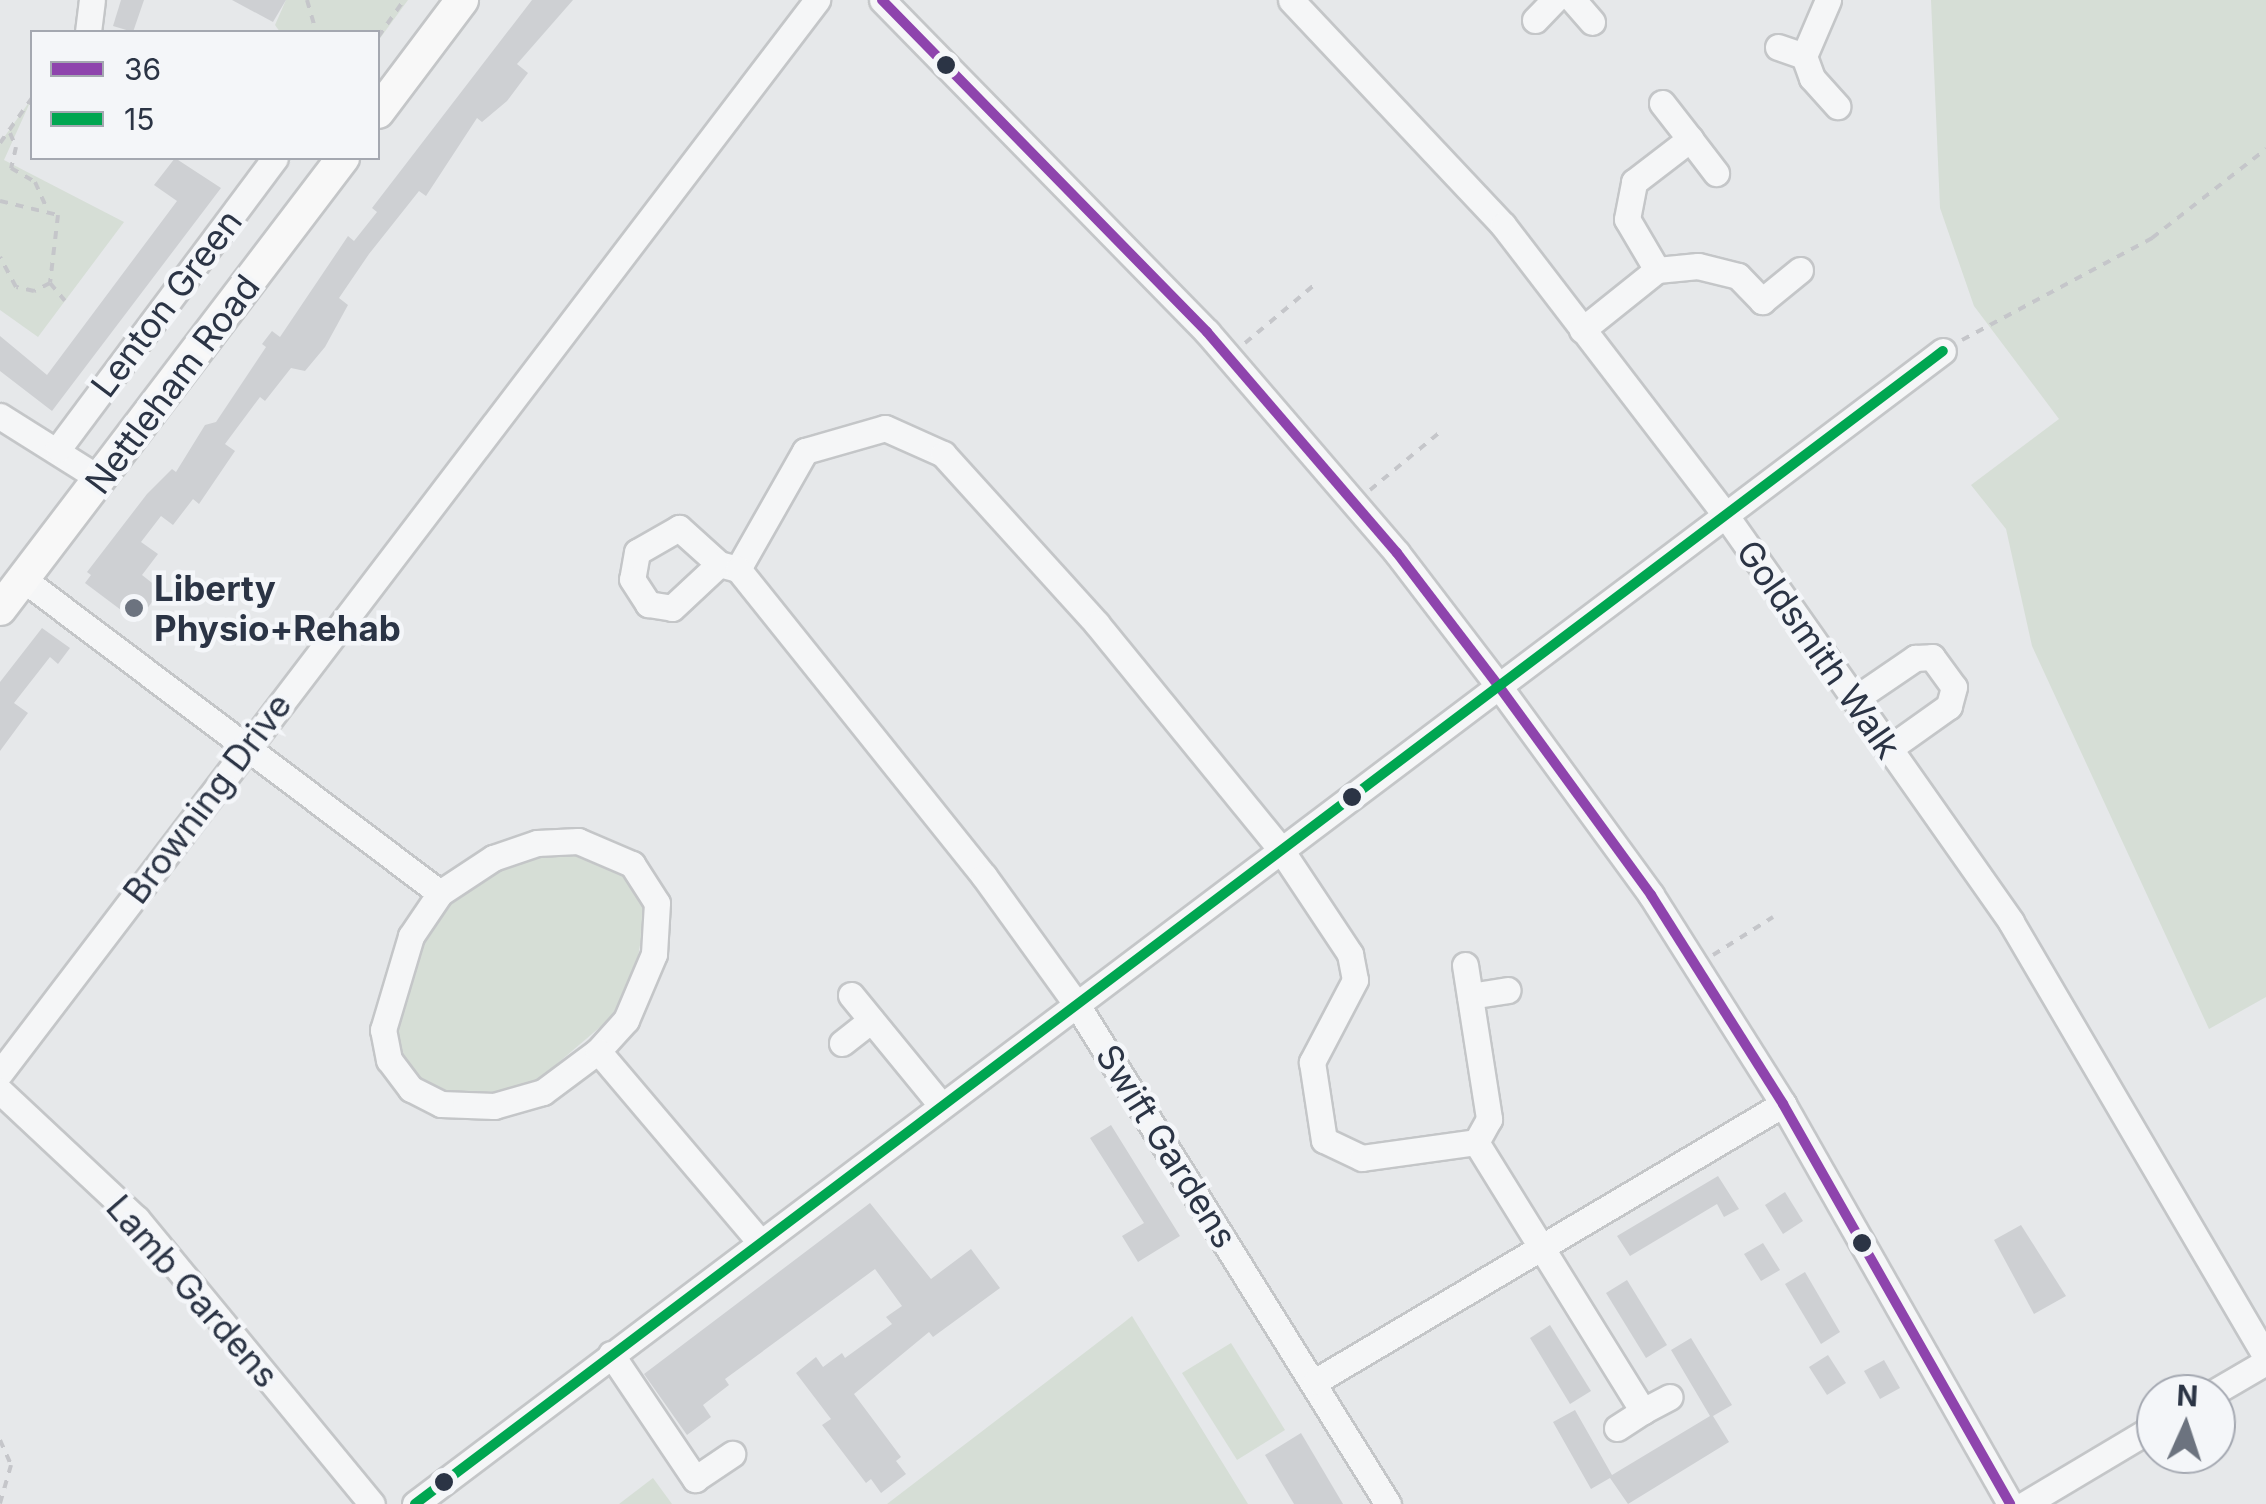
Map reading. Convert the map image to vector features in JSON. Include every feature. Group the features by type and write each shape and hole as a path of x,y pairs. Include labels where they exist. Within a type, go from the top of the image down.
{"main road":[{"path":"380,109 462,0"},
{"name":"Nettleham Road","path":"0,609 341,160"}],"street":[{"path":"88,30 92,0"},
{"name":"Browning Drive","path":"0,1073 816,0"},
{"path":"882,0 1039,154 1228,357 1354,503 1498,685 1696,966 1783,1104 2010,1504"},
{"name":"Goldsmith Walk","path":"1291,0 1503,225 1726,516 2012,922 2266,1359"},
{"path":"1534,20 1554,0"},
{"path":"1572,0 1592,22"},
{"path":"1828,0 1804,56 1812,78 1837,106"},
{"path":"1778,47 1804,56"},
{"path":"1662,103 1716,173"},
{"path":"1657,270 1627,219 1634,182 1690,139"},
{"name":"Lenton Green","path":"58,448 262,162"},
{"path":"1582,330 1657,270 1698,266 1738,276 1762,300 1800,270"},
{"path":"414,1504 1943,350"},
{"path":"0,416 58,448 100,478"},
{"name":"Swift Gardens","path":"1280,850 1097,624 943,454 886,428 805,452 750,540 728,567 984,876 1077,1005 1316,1381 1388,1504"},
{"path":"23,579 440,894"},
{"path":"1854,699 1915,658 1932,656 1954,687 1949,706 1890,748"},
{"path":"578,841 632,864 657,904 659,928 644,989 598,1051 543,1092 494,1106 440,1104 411,1089 389,1060 383,1030 410,936 440,894 493,858 536,843 578,841"},
{"path":"1280,850 1350,954 1355,980 1312,1062 1324,1140 1362,1158 1476,1142"},
{"path":"1465,965 1489,1119 1476,1142"},
{"path":"1470,996 1508,990"},
{"path":"851,995 942,1105"},
{"path":"842,1043 871,1020"},
{"path":"598,1051 759,1241"},
{"name":"Lamb Gardens","path":"0,1090 137,1220 372,1504"},
{"path":"1316,1381 1783,1104"},
{"path":"1476,1142 1643,1411"},
{"path":"610,1354 695,1479 732,1454"},
{"path":"2236,1378 2266,1359"},
{"path":"1617,1428 1669,1396"},
{"path":"2024,1504 2136,1438"}],"path":[{"path":"306,0 315,30"},
{"path":"380,33 404,0"},
{"path":"0,143 30,101"},
{"path":"10,133 16,147 11,168 35,182 46,208"},
{"path":"1943,350 2152,238 2266,149"},
{"path":"0,201 46,208 58,215 50,283 65,301"},
{"path":"0,257 16,286 34,291 50,283"},
{"path":"1228,357 1314,285"},
{"path":"1354,503 1439,432"},
{"path":"1696,966 1773,917"},
{"path":"0,1440 10,1465 0,1503"}],"shaded area":[{"path":"286,0 408,0 380,38 380,30 279,30 275,25"},
{"path":"1931,0 2266,0 2266,997 2209,1029 2032,646 2006,529 1971,485 2059,419 1974,306 1940,208"},
{"path":"30,101 4,160 124,222 38,337 0,310 0,143"},
{"path":"576,849 632,882 646,911 633,985 613,1016 538,1080 490,1096 437,1093 408,1070 398,1050 399,1017 418,950 447,908 500,865"},
{"path":"1132,1316 1248,1504 887,1504 1122,1324"},
{"path":"1231,1343 1285,1430 1237,1460 1182,1373"},
{"path":"653,1478 672,1504 619,1504"}],"building":[{"path":"121,0 144,0 134,30 113,26"},
{"path":"232,0 286,0 273,22"},
{"path":"532,0 573,0 517,64 528,73 507,101 482,122 477,118 426,196 419,191 369,254 339,298 348,305 325,347 305,371 291,368 265,401 260,397 225,444 235,451 199,504 193,499 173,525 161,516 141,542 158,554 142,575 161,590 137,622 85,583 91,575 87,572 147,494 172,469 176,472 205,425 216,422 266,347 262,344 272,331 280,337 348,236 354,241 377,212 372,208"},
{"path":"173,160 178,160 221,188 52,411 0,371 0,336 47,375 177,201 154,185"},
{"path":"42,628 70,648 58,664 50,657 14,703 28,713 0,751 0,682"},
{"path":"1111,1125 1180,1236 1138,1262 1122,1236 1144,1223 1090,1138"},
{"path":"1718,1176 1739,1209 1724,1217 1717,1204 1630,1256 1617,1236"},
{"path":"1785,1192 1803,1221 1783,1234 1765,1205"},
{"path":"870,1203 931,1279 971,1249 1000,1288 933,1337 929,1332 854,1394 901,1457 896,1461 906,1474 881,1493 871,1479 866,1483 822,1425 831,1419 796,1373 816,1357 823,1367 842,1353 845,1358 892,1324 886,1317 902,1306 875,1269 725,1379 729,1385 703,1405 711,1417 687,1435 644,1374"},
{"path":"2021,1225 2066,1296 2034,1314 1994,1240"},
{"path":"1763,1243 1780,1270 1761,1281 1744,1254"},
{"path":"1805,1272 1840,1332 1821,1344 1785,1284"},
{"path":"1627,1280 1667,1345 1646,1358 1606,1293"},
{"path":"1550,1325 1591,1391 1570,1404 1530,1338"},
{"path":"1691,1338 1732,1405 1713,1416 1729,1442 1628,1504 1610,1478 1591,1489 1553,1422 1575,1410 1612,1475 1710,1416 1671,1350"},
{"path":"1828,1355 1846,1383 1827,1395 1809,1367"},
{"path":"1884,1360 1900,1388 1880,1399 1864,1371"},
{"path":"1301,1433 1343,1504 1294,1504 1265,1455"}],"transit line":[{"name":"36","path":"882,0 1207,332 1397,553 1498,685 1651,895 1783,1104 2010,1504"},
{"name":"15","path":"415,1504 1943,351"}],"place":[{"name":"Liberty Physio+Rehab","path":"134,608"}]}
